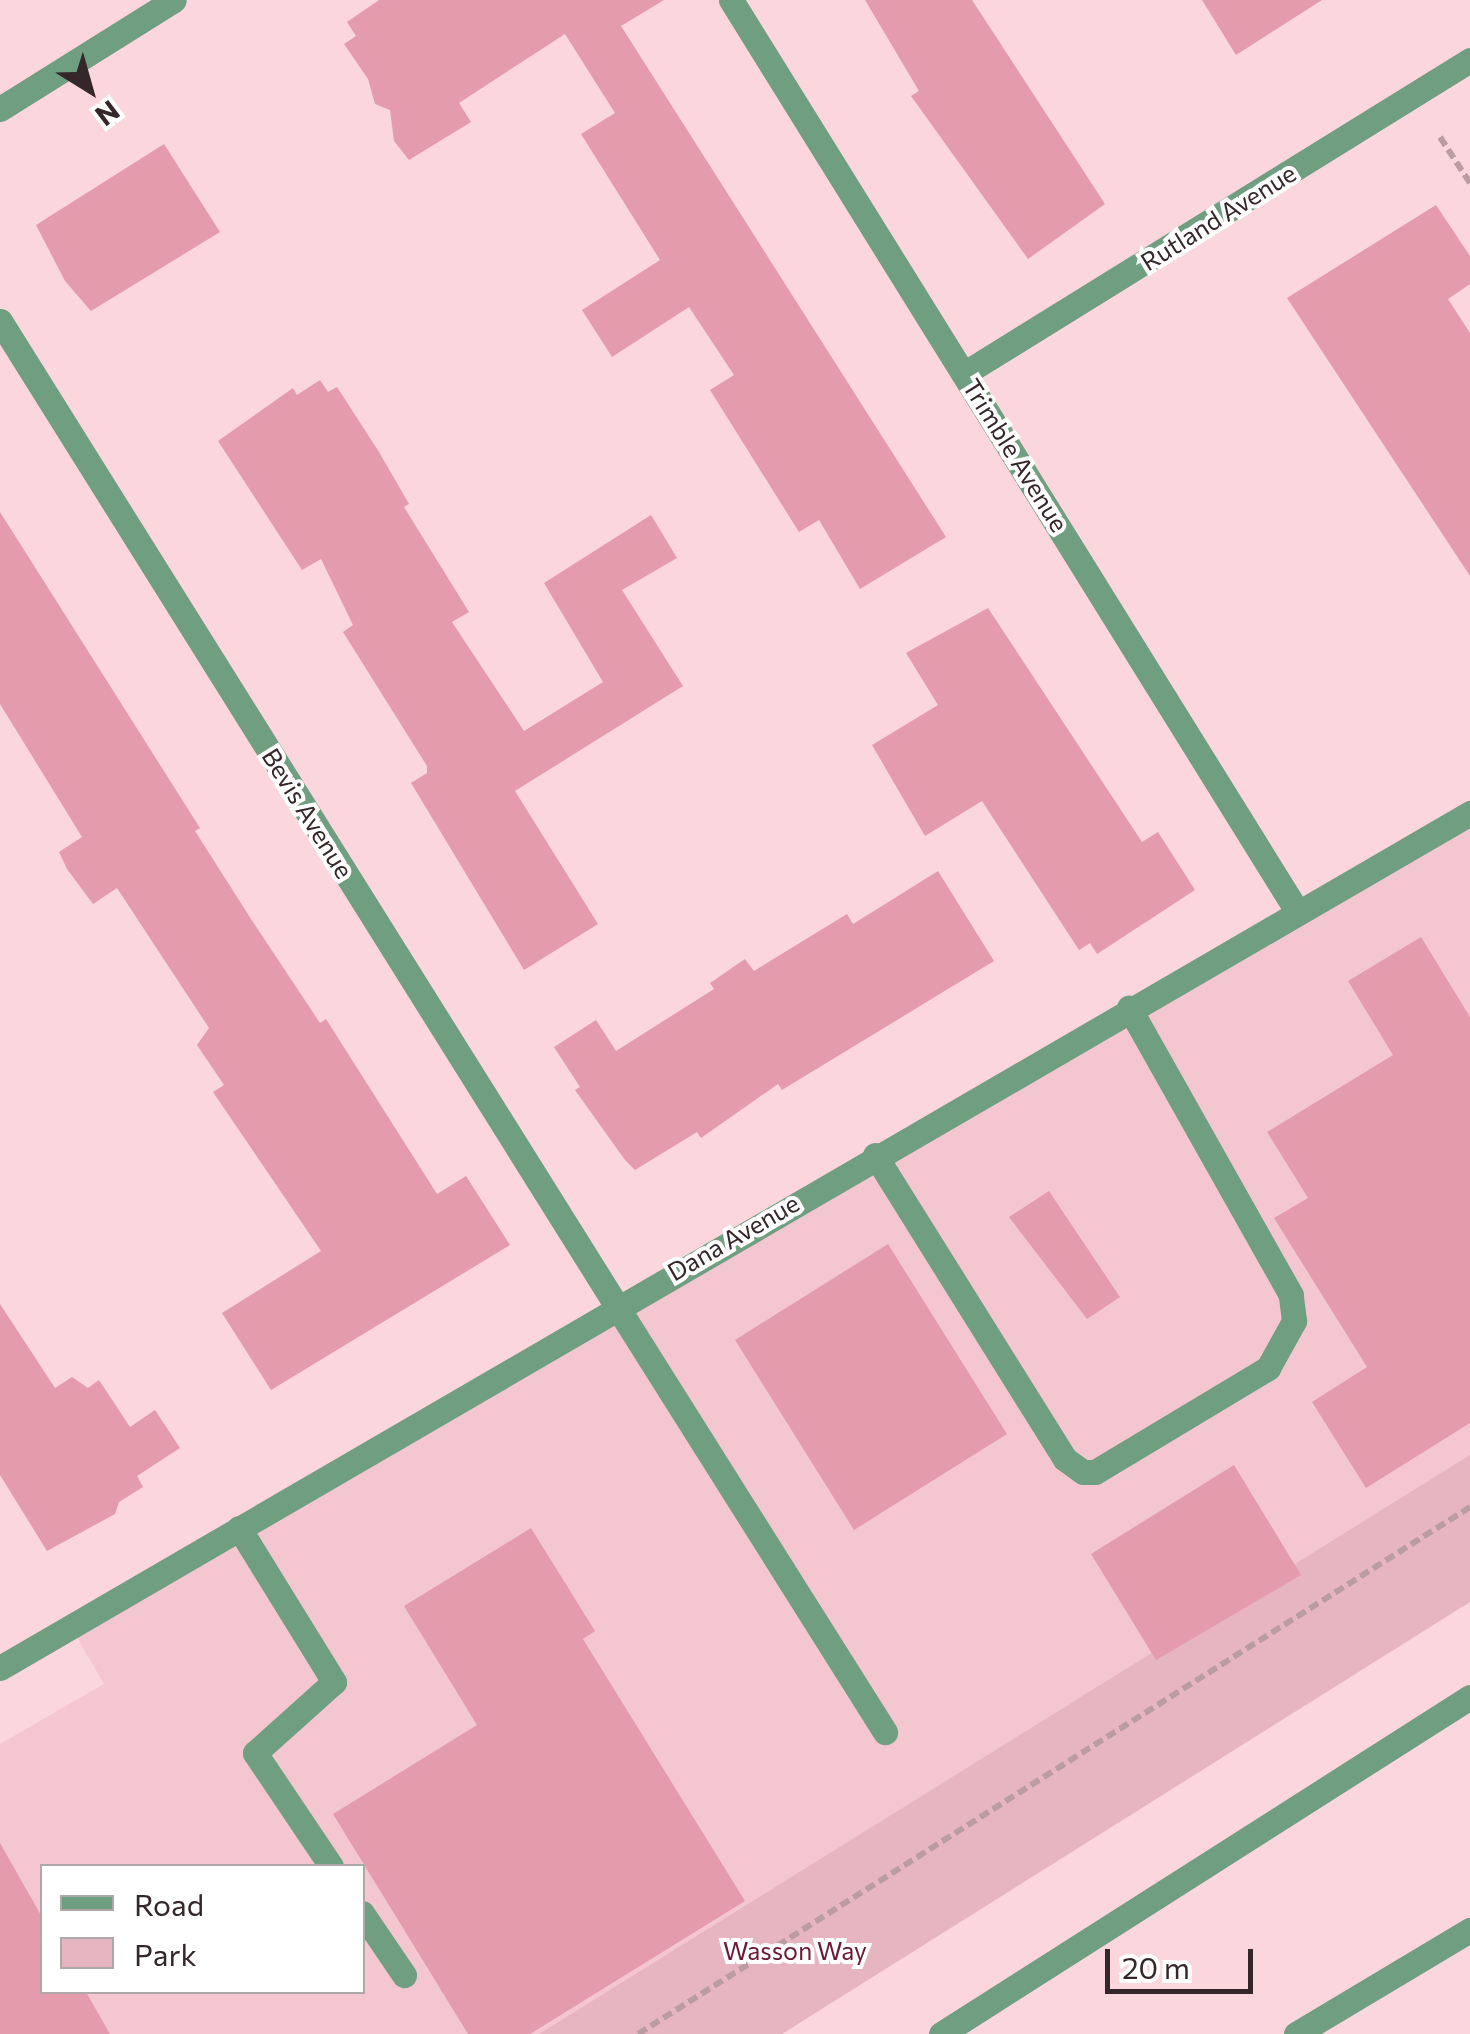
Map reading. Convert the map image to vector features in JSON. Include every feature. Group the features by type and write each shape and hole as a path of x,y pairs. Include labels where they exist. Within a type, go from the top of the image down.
{"street":[{"path":"0,110 174,0"},
{"name":"Trimble Avenue","path":"731,0 1297,911"},
{"name":"Rutland Avenue","path":"965,373 1470,60"},
{"name":"Bevis Avenue","path":"0,320 885,1732"},
{"name":"Dana Avenue","path":"0,1668 616,1305 1470,813"},
{"path":"875,1155 1066,1459 1083,1472 1095,1472 1268,1368 1294,1321 1291,1295 1129,1008"},
{"path":"239,1528 334,1682 255,1753 331,1864"},
{"path":"941,2034 1470,1697"},
{"path":"365,1917 404,1975"},
{"path":"1296,2034 1470,1930"}],"path":[{"path":"1440,136 1470,183"},
{"path":"638,2034 1470,1507"}],"shaded area":[{"path":"1470,813 1470,1507 638,2034 0,2034 0,1744 104,1684 71,1627"}],"green space":[{"name":"Wasson Way","path":"1470,1455 1470,1602 782,2034 539,2034"}],"building":[{"path":"379,0 664,0 621,26 946,537 860,589 819,520 799,532 710,390 734,375 689,307 612,357 582,310 660,260 581,134 615,113 565,34 459,103 471,122 409,160 394,141 390,110 375,104 368,79 344,44 356,36 347,22"},
{"path":"865,0 972,0 1105,204 1028,259 911,96 919,91"},
{"path":"1202,0 1322,0 1236,55"},
{"path":"164,144 220,232 91,311 65,281 36,225"},
{"path":"1436,205 1470,256 1470,284 1448,299 1470,333 1470,576 1287,298"},
{"path":"320,380 328,392 337,387 379,452 409,504 404,507 469,612 452,622 524,731 603,682 544,583 651,515 677,558 622,590 683,686 515,791 598,924 524,970 411,783 427,773 427,766 343,632 353,625 321,559 302,570 218,441 293,388 297,395"},
{"path":"0,512 200,828 195,831 251,919 320,1023 326,1019 437,1194 466,1176 510,1245 271,1390 222,1313 321,1251 213,1092 224,1085 197,1045 209,1028 117,888 93,904 59,852 82,837 0,704"},
{"path":"988,608 1142,842 1158,832 1195,890 1097,954 1090,943 1079,950 982,801 925,836 872,745 938,705 906,653"},
{"path":"938,871 994,961 782,1090 778,1084 701,1138 697,1132 635,1170 625,1160 575,1090 580,1087 554,1047 596,1020 616,1051 714,989 710,983 745,959 754,971 847,914 853,924"},
{"path":"1421,937 1470,1017 1470,1423 1366,1488 1312,1402 1367,1367 1274,1218 1308,1198 1267,1132 1393,1055 1348,981"},
{"path":"1049,1191 1120,1297 1087,1319 1009,1217"},
{"path":"888,1244 1007,1434 854,1530 735,1340"},
{"path":"0,1304 55,1388 72,1377 88,1388 99,1380 130,1427 155,1410 180,1448 137,1476 143,1487 119,1502 115,1514 47,1551 0,1475"},
{"path":"1234,1465 1301,1575 1156,1660 1091,1554"},
{"path":"531,1528 595,1631 583,1639 745,1901 530,2034 468,2034 333,1814 477,1725 404,1606"},
{"path":"0,1843 40,1913 40,1994 87,1994 110,2034 0,2034"}]}
